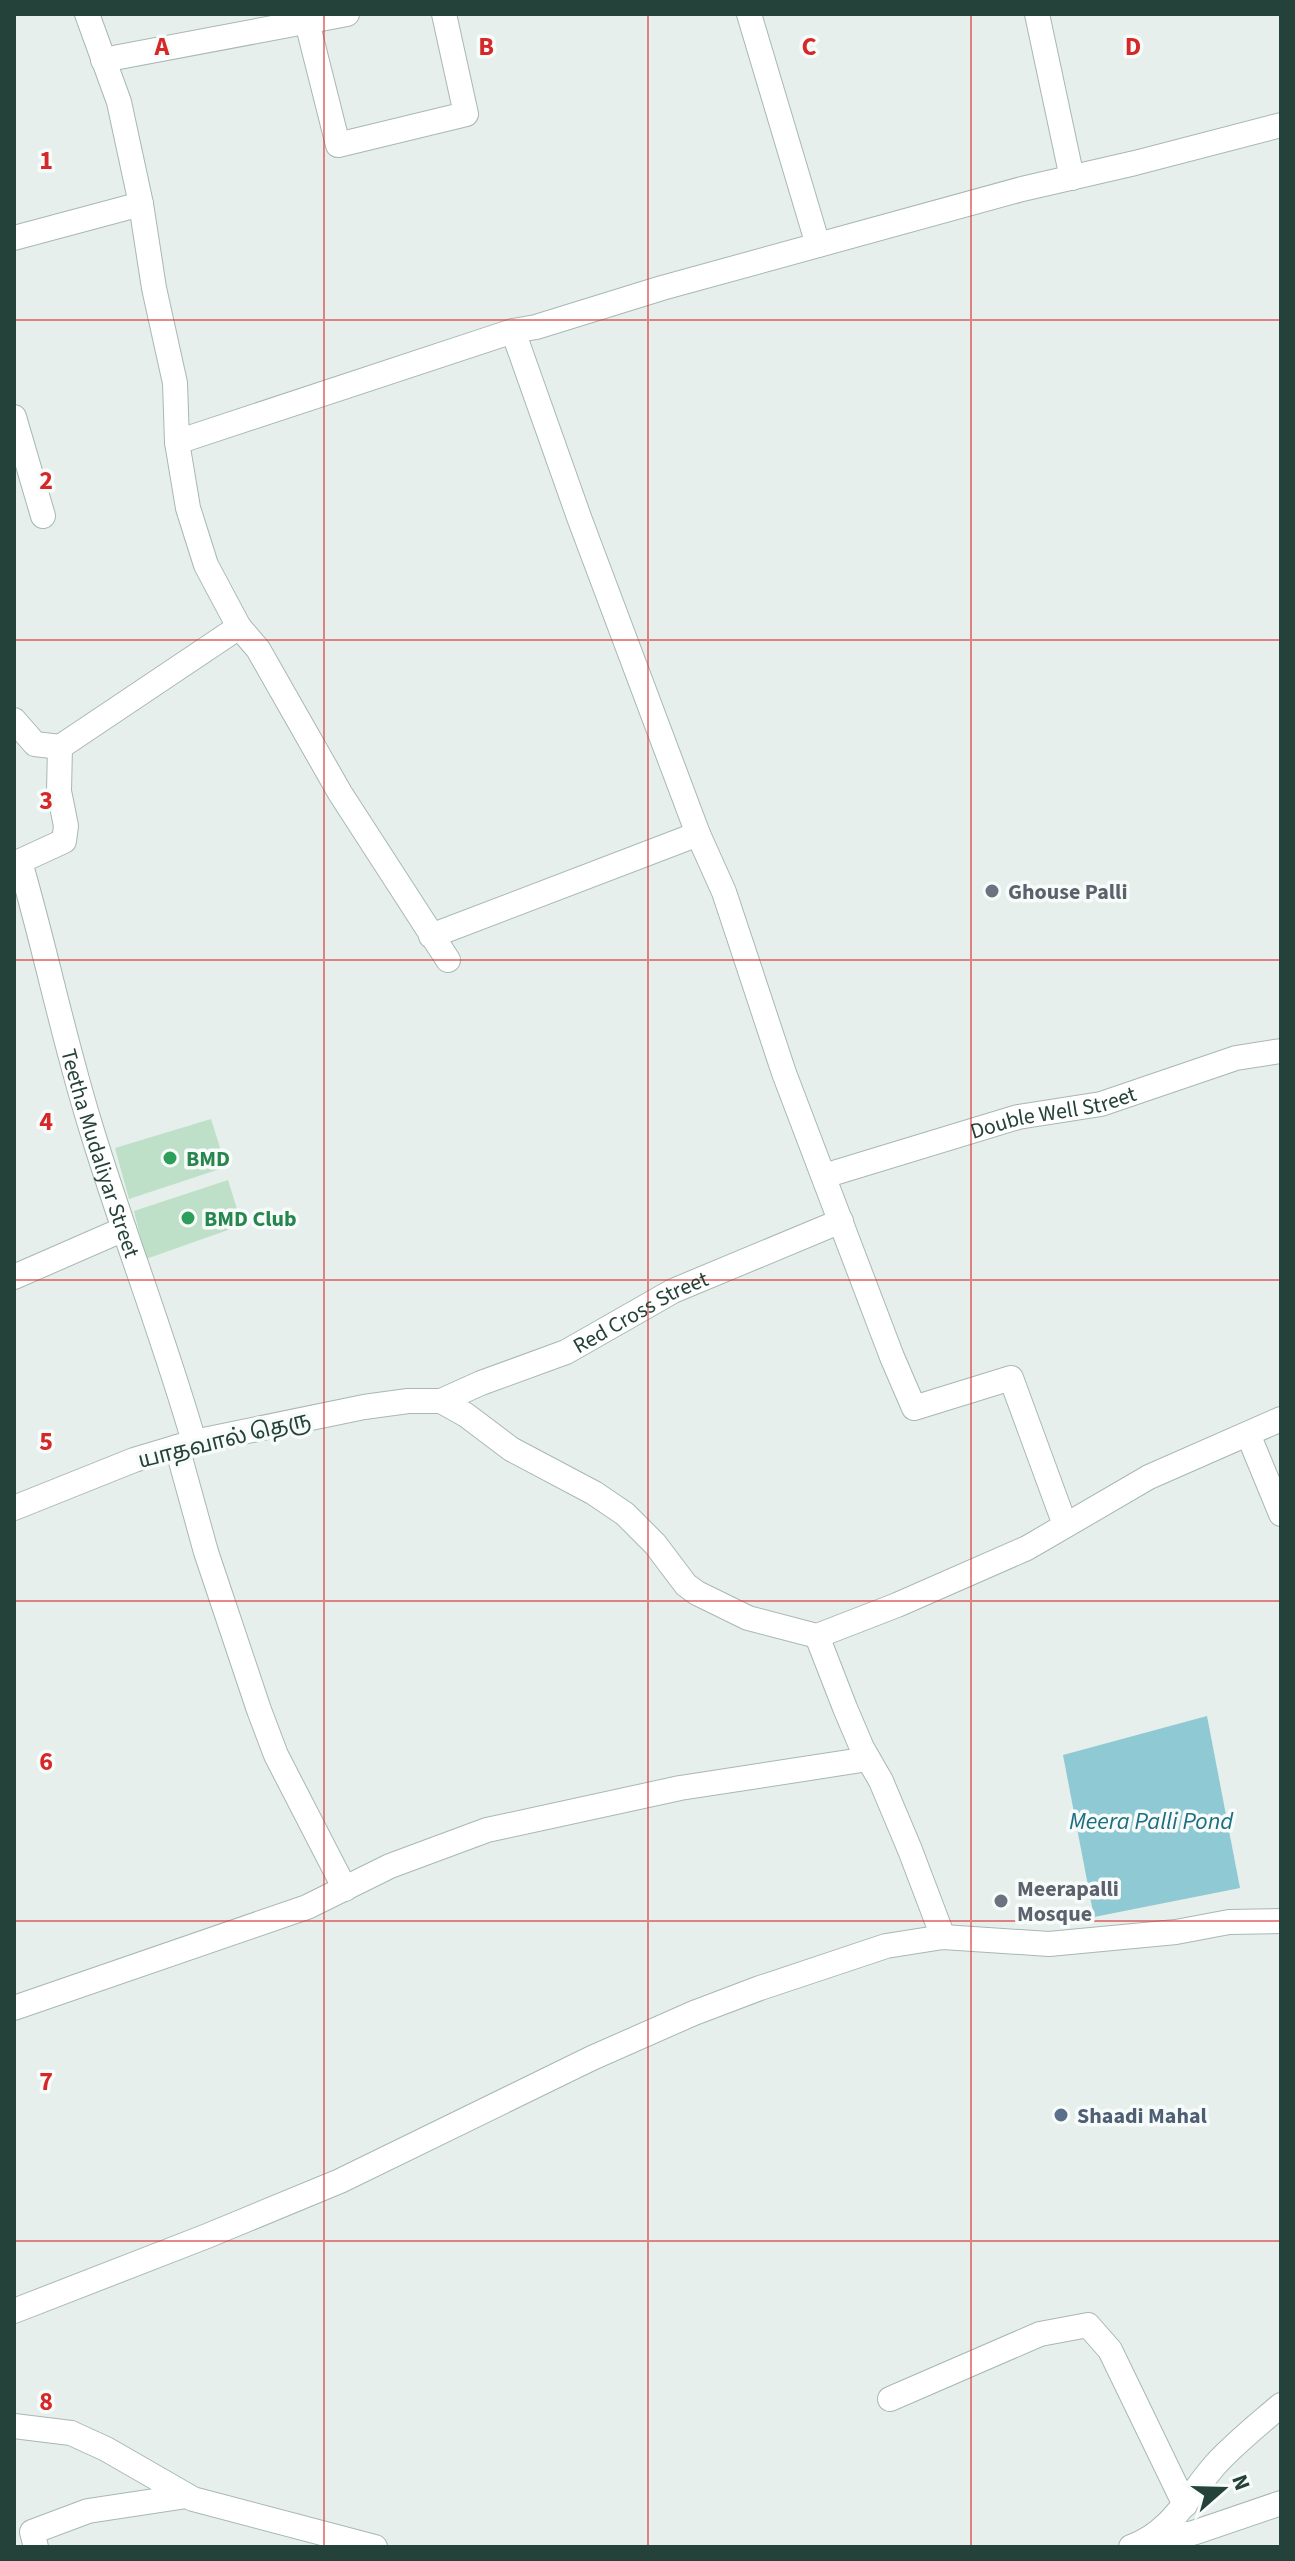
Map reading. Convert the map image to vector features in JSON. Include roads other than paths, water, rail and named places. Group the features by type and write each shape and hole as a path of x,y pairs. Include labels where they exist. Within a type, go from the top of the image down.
{"street":[{"path":"87,14 119,102 175,383 177,442 188,508 206,565 239,627 258,649 340,793 448,960"},
{"path":"103,60 347,14"},
{"path":"307,22 338,145 466,114 444,14"},
{"path":"749,14 818,245"},
{"path":"1037,14 1072,178"},
{"path":"177,442 513,331 536,327 662,288 1022,189 1281,125"},
{"path":"14,238 141,204"},
{"path":"513,331 698,834 724,892 784,1073 914,1408 1011,1378 1065,1525"},
{"path":"14,417 43,516"},
{"path":"14,720 35,744 60,747 239,627"},
{"path":"17,863 64,841 66,826 59,791 60,747"},
{"path":"431,936 698,834"},
{"name":"Teetha Mudaliyar Street","path":"17,863 77,1083 176,1377 206,1552 276,1755 345,1889"},
{"name":"Double Well Street","path":"824,1176 1018,1117 1101,1104 1236,1058 1281,1051"},
{"name":"Red Cross Street","path":"441,1401 566,1352 673,1291 841,1221"},
{"path":"14,1277 124,1229"},
{"name":"யாதவால் தெரு","path":"14,1508 121,1465 186,1444 364,1407 408,1401 441,1401"},
{"path":"441,1401 466,1415 511,1449 594,1493 625,1514 655,1544 686,1585 697,1593 748,1618 817,1636 1027,1548 1149,1477 1281,1419"},
{"path":"1248,1434 1281,1514"},
{"path":"817,1636 845,1708 881,1781 943,1937"},
{"path":"14,2008 269,1921 390,1866 487,1830 539,1816 680,1788 868,1759"},
{"path":"14,2311 340,2181 499,2102 694,2013 886,1946 943,1937 1049,1944 1176,1932 1229,1922 1281,1921"},
{"path":"890,2399 1040,2334 1088,2325 1110,2350 1185,2505"},
{"path":"1140,2544 1185,2505 1216,2464 1281,2405"},
{"path":"14,2426 71,2433 106,2449 187,2496 375,2547"},
{"path":"36,2547 32,2532 88,2511 187,2496"},
{"path":"1140,2544 1196,2540 1281,2503"}],"water":[{"name":"Meera Palli Pond","path":"1207,1716 1240,1888 1094,1917 1063,1755"}],"place":[{"name":"Ghouse Palli","path":"992,891"},
{"name":"BMD","path":"170,1158"},
{"name":"BMD Club","path":"188,1218"},
{"name":"Meerapalli Mosque","path":"1001,1901"},
{"name":"Shaadi Mahal","path":"1061,2115"}]}
